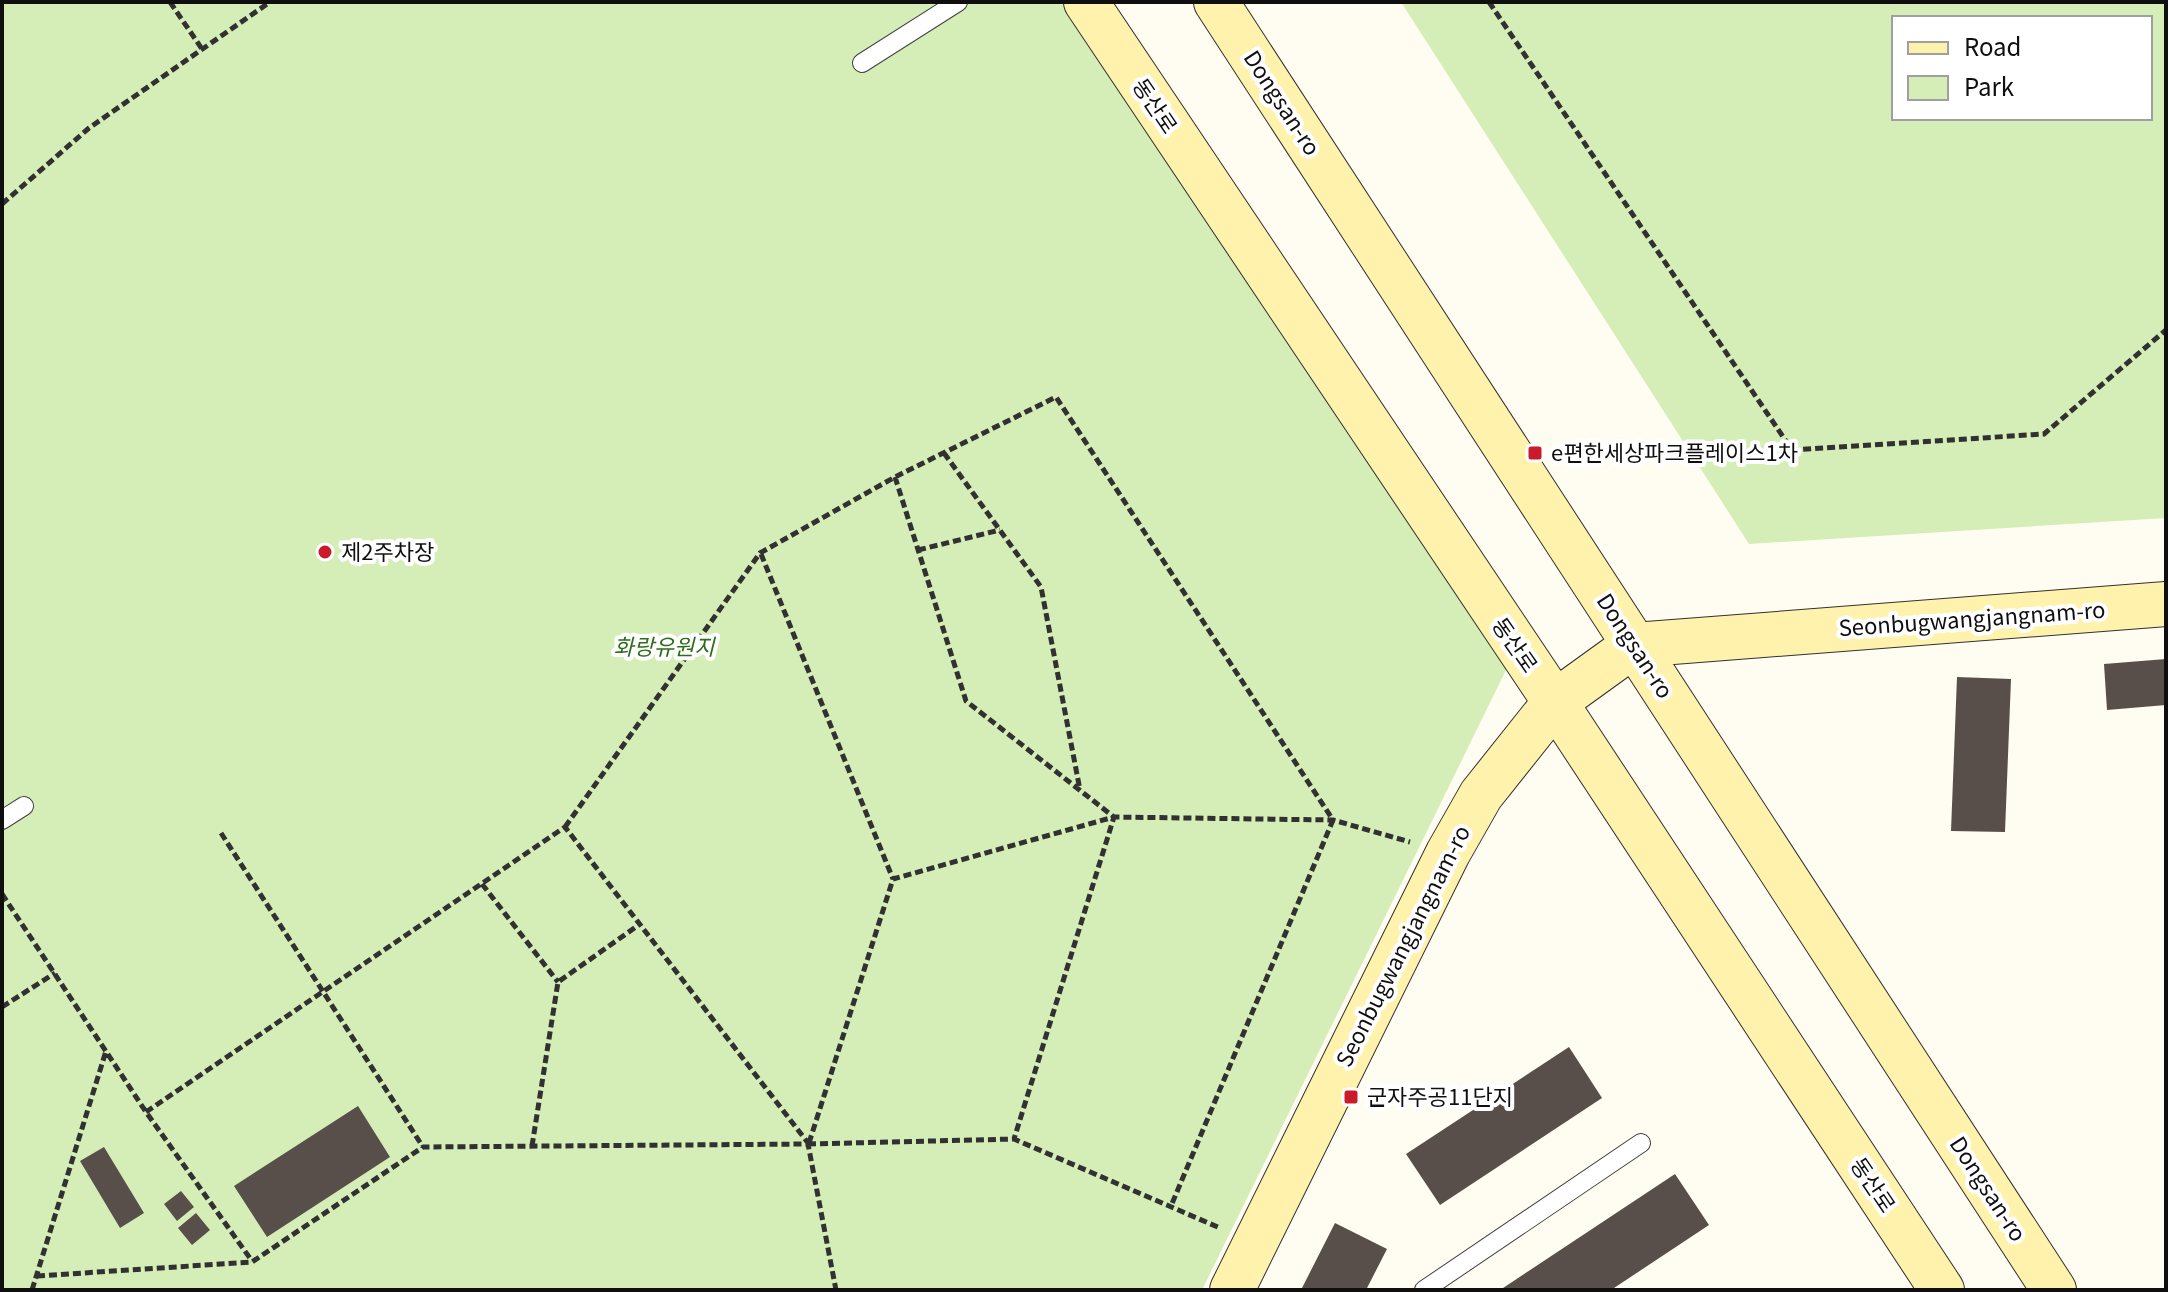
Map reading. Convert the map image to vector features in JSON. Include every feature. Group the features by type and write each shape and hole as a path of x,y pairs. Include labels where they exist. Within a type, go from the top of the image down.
{"street":[{"name":"동산로","path":"1086,2 1555,702 1942,1290"},
{"name":"Dongsan-ro","path":"1216,2 2054,1290"},
{"name":"Seonbugwangjangnam-ro","path":"1232,1290 1448,853 1481,795 1555,702 1634,645 2166,604"}],"lane":[{"path":"862,63 958,2"},
{"path":"2,820 24,806"},
{"path":"1424,1290 1641,1143"}],"path":[{"path":"170,2 202,49"},
{"path":"2,204 89,128 270,2"},
{"path":"1489,2 1792,450 2044,434 2166,330"},
{"path":"146,1112 565,827 760,553 895,477 1056,397 1333,820"},
{"path":"944,453 1041,587 1080,791"},
{"path":"895,477 966,701 1114,817"},
{"path":"918,550 1000,530"},
{"path":"760,553 893,879 808,1144"},
{"path":"1014,1139 1114,817"},
{"path":"893,879 1114,817 1333,820 1448,853"},
{"path":"1171,1206 1333,820"},
{"path":"565,827 808,1144 836,1290"},
{"path":"221,833 423,1147"},
{"path":"482,884 558,982"},
{"path":"2,894 146,1112 252,1262"},
{"path":"532,1146 558,982 640,924"},
{"path":"2,1007 55,973"},
{"path":"32,1290 106,1051"},
{"path":"37,1276 252,1262 423,1147 1014,1139 1255,1244"}],"green space":[{"name":"화랑유원지","path":"2,2 1064,2 1507,668 1202,1290 2,1290"},
{"path":"1401,2 2166,2 2166,518 1749,544"}],"building":[{"path":"2166,659 2166,705 2107,710 2104,664"},
{"path":"1957,677 2011,679 2005,832 1951,831"},
{"path":"1569,1047 1602,1098 1440,1205 1406,1154"},
{"path":"358,1106 390,1157 267,1237 234,1186"},
{"path":"104,1147 144,1213 120,1228 80,1161"},
{"path":"1675,1174 1709,1225 1611,1290 1500,1290"},
{"path":"181,1191 194,1207 177,1221 164,1204"},
{"path":"196,1213 210,1230 192,1245 178,1228"},
{"path":"1335,1223 1387,1249 1366,1290 1301,1290"}],"place":[{"name":"e편한세상파크플레이스1차","path":"1535,453"},
{"name":"제2주차장","path":"325,552"},
{"name":"군자주공11단지","path":"1351,1097"}]}
